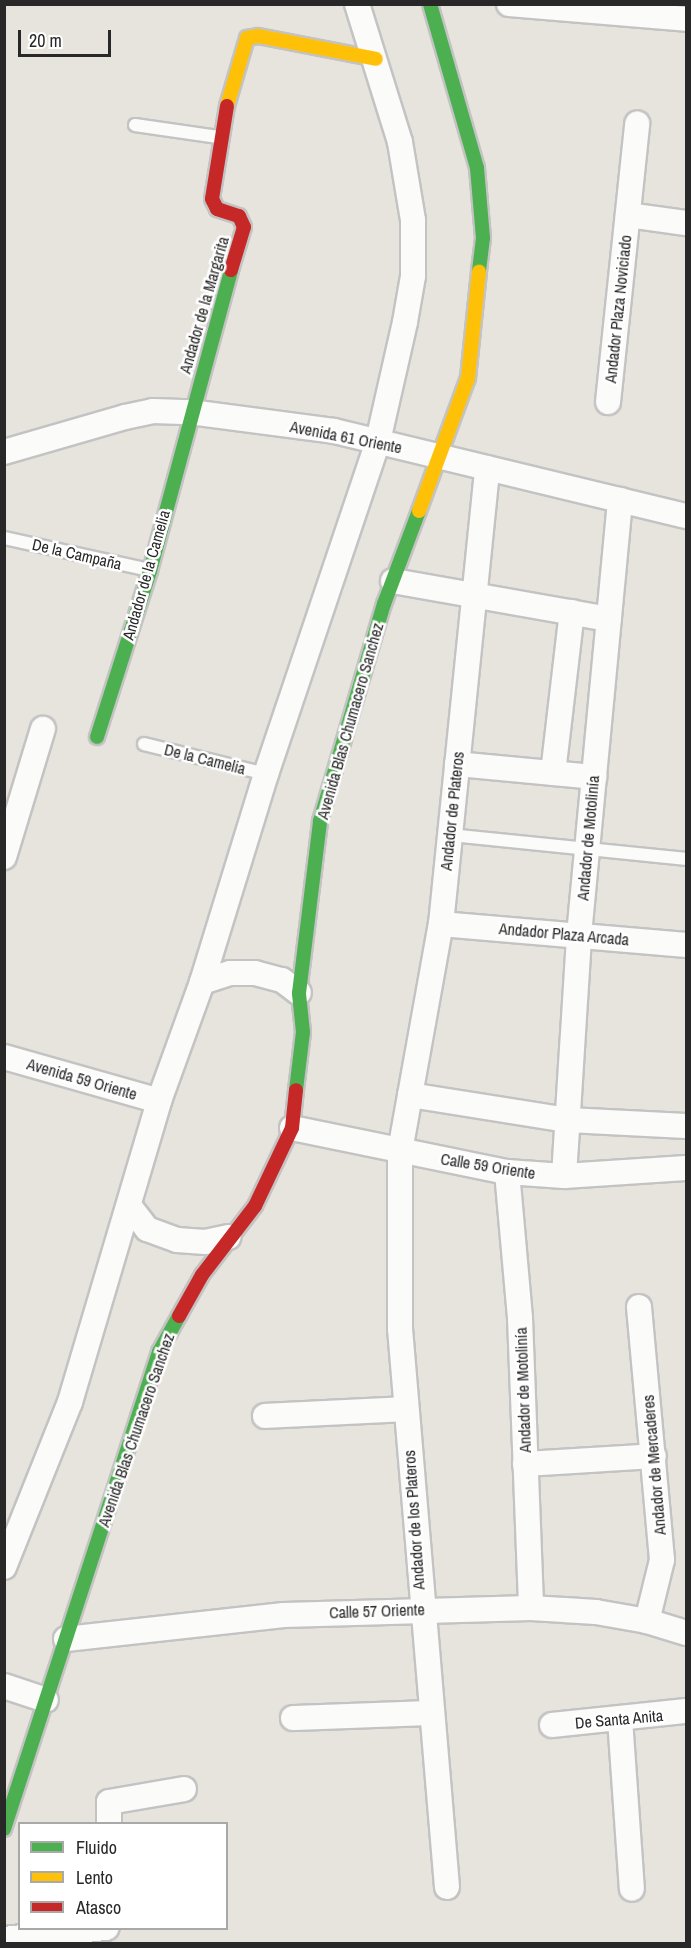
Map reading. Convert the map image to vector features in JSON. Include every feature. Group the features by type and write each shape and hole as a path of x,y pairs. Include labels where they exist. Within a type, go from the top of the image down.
{"street":[{"path":"4,1566 70,1402 130,1207 159,1101 202,982 266,774 378,441 413,276 413,220 400,142 357,4"},
{"path":"431,5 444,4"},
{"path":"508,4 687,19"},
{"name":"Avenida Blas Chumacero Sanchez","path":"4,1829 159,1352 178,1312 228,1237 255,1206 292,1128 303,1032 299,993 320,821 393,580 468,378 483,238 477,168 458,91 431,5"},
{"name":"Andador de la Margarita","path":"190,412 244,228 240,216 212,206 219,137 247,38 258,36 376,59"},
{"name":"Andador Plaza Noviciado","path":"608,402 637,124"},
{"name":"Andador Plaza Noviciado","path":"628,215 687,223"},
{"name":"Avenida 61 Oriente","path":"4,452 153,411 190,412 334,431 687,516"},
{"name":"Andador de la Camelia","path":"97,737 150,571 190,412"},
{"name":"Andador de Plateros","path":"400,1151 441,924 487,468"},
{"name":"Andador de Motolinía","path":"564,1176 579,934 620,500"},
{"path":"393,580 609,619"},
{"path":"553,773 572,612"},
{"path":"4,857 43,729"},
{"path":"457,764 594,777"},
{"name":"Andador Plaza Arcada","path":"441,924 687,945"},
{"path":"202,982 230,973 255,973 282,980 299,993"},
{"name":"Avenida 59 Oriente","path":"4,1057 159,1101"},
{"path":"410,1095 568,1120 687,1126"},
{"name":"Calle 59 Oriente","path":"292,1128 507,1172 564,1176 686,1168"},
{"name":"Andador de los Plateros","path":"400,1151 400,1329 421,1609 447,1887"},
{"path":"686,1168 687,1162"},
{"name":"Andador de Motolinía","path":"507,1172 520,1318 531,1608"},
{"path":"130,1207 147,1229 177,1240 205,1242 228,1237"},
{"name":"Andador de Mercaderes","path":"639,1307 662,1560 647,1621"},
{"path":"266,1416 406,1409"},
{"path":"525,1464 654,1456"},
{"name":"Calle 57 Oriente","path":"66,1639 284,1615 421,1609 531,1608 596,1612 647,1621 687,1633"},
{"path":"4,1686 46,1700"},
{"name":"De Santa Anita","path":"552,1725 687,1712"},
{"path":"292,1718 431,1713"},
{"path":"620,1719 632,1889"},
{"path":"109,1822 109,1802 184,1789"},
{"path":"4,1939 50,1940 101,1930"}],"lane":[{"path":"135,125 219,137"},
{"name":"De la Campaña","path":"4,538 150,571"},
{"name":"De la Camelia","path":"144,744 266,774"},
{"path":"450,835 687,859"}],"traffic: fast":[{"path":"430,4 477,168 483,238 479,272"},
{"path":"97,737 150,571 231,270"},
{"path":"296,1090 303,1032 299,993 320,821 384,604 419,511"},
{"path":"4,1829 159,1352 179,1316"}],"traffic: slow":[{"path":"227,106 247,38 258,36 376,59"},
{"path":"419,511 468,378 479,272"}],"traffic: jam":[{"path":"227,106 212,199 217,209 239,216 244,227 231,270"},
{"path":"179,1316 202,1275 255,1206 292,1128 296,1090"}]}
